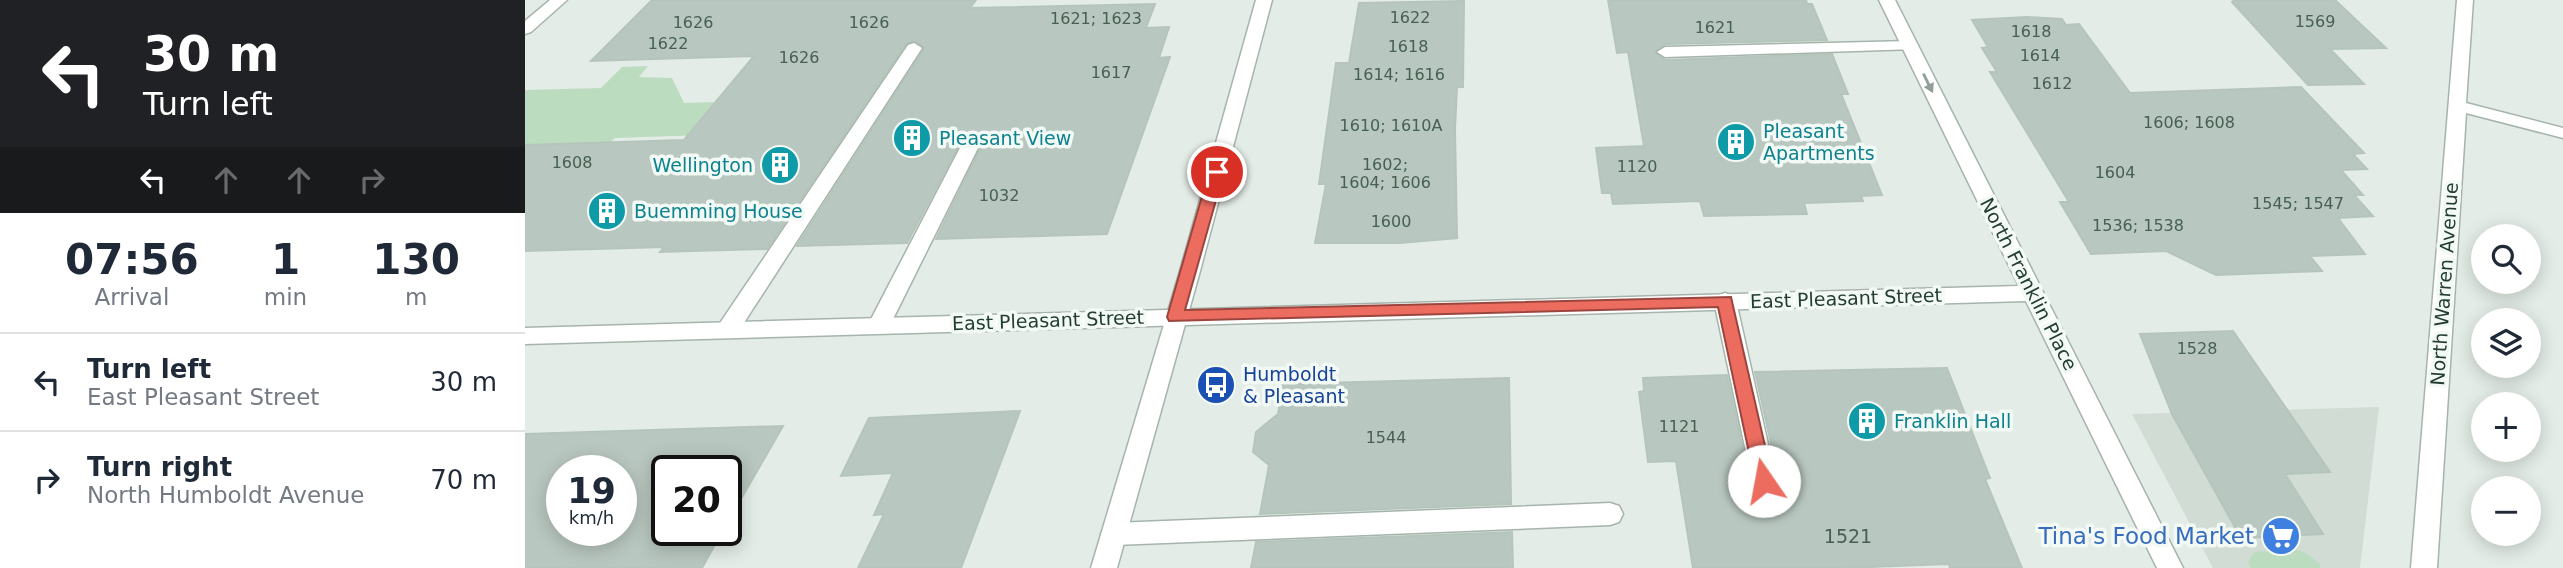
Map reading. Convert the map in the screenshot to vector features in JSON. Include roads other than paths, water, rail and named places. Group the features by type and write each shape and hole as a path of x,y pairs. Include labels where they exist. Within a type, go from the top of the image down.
{"street":[{"path":"525,29 559,0"},
{"path":"1104,568 1264,0"},
{"name":"North Franklin Place","path":"1887,0 2170,568"},
{"name":"North Warren Avenue","path":"2424,568 2465,0"},
{"path":"1665,52 1910,46"},
{"path":"728,329 914,48"},
{"path":"2459,106 2563,133"},
{"path":"879,325 971,144"},
{"name":"East Pleasant Street","path":"525,336 2033,293"},
{"path":"1725,301 1764,481"},
{"path":"1114,534 1609,514"}],"place":[{"name":"Pleasant View","path":"912,138"},
{"name":"Pleasant Apartments","path":"1736,142"},
{"name":"Wellington","path":"780,165"},
{"name":"Buemming House","path":"607,211"},
{"name":"Humboldt & Pleasant","path":"1216,385"},
{"name":"Franklin Hall","path":"1867,421"},
{"name":"Tina's Food Market","path":"2281,536"}]}
